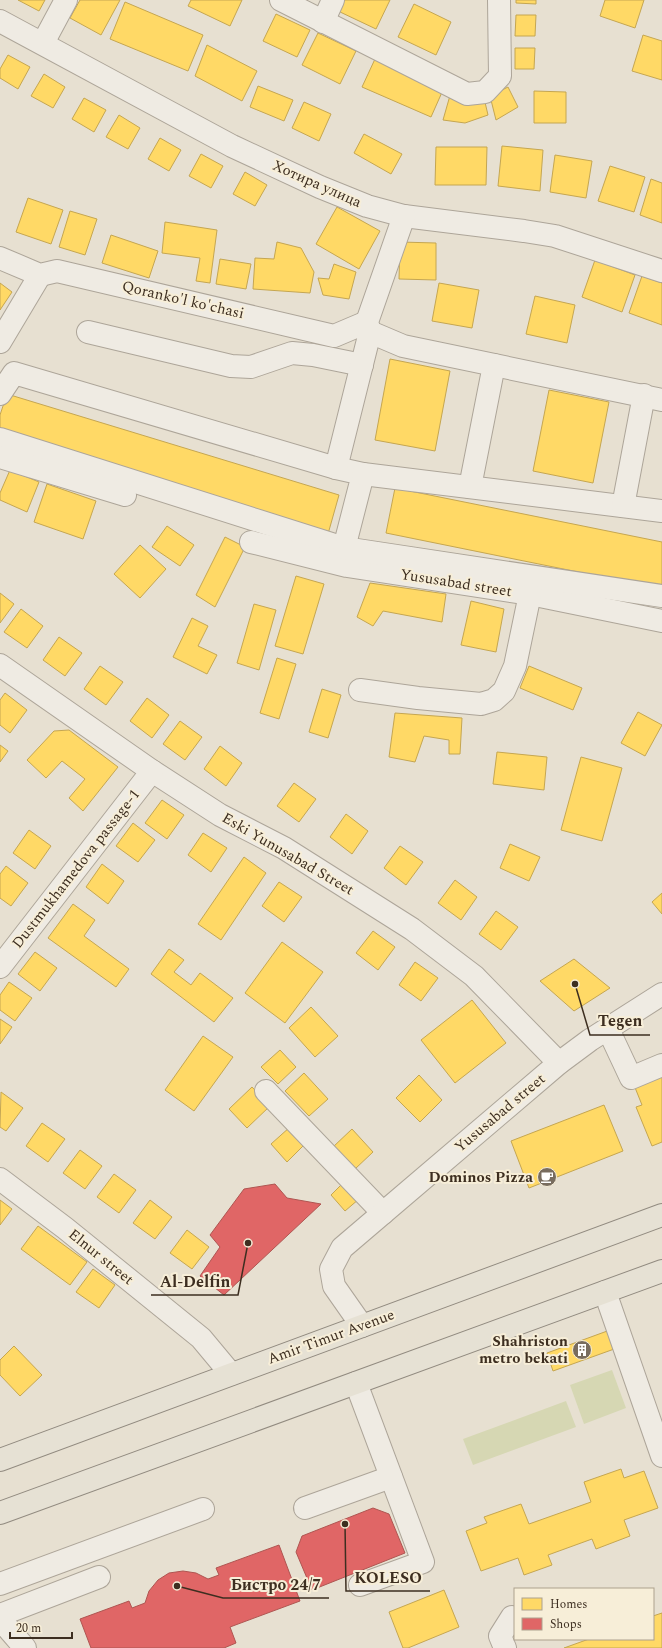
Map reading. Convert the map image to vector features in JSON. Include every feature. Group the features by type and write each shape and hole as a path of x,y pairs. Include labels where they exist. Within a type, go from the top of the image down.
{"main road":[{"name":"Amir Timur Avenue","path":"0,1460 662,1215"},
{"path":"0,1513 662,1271"}],"street":[{"path":"43,44 66,0"},
{"path":"281,0 467,94 485,92 500,76 499,0"},
{"path":"323,22 333,0"},
{"name":"Хотира улица","path":"0,20 232,146 367,206 404,216 555,236 662,271"},
{"path":"336,468 362,365 368,327 404,216"},
{"path":"0,258 40,275 0,342"},
{"name":"Qoranko'l ko'chasi","path":"40,275 57,271 334,336 368,327"},
{"path":"368,327 403,346 653,398 623,506"},
{"path":"88,332 231,366 251,367 292,353 313,355 362,365"},
{"path":"470,487 494,365"},
{"path":"0,394 14,373 336,468 363,474 662,511"},
{"path":"0,439 344,548 662,596"},
{"path":"0,458 125,495"},
{"path":"344,548 363,474"},
{"name":"Yususabad street","path":"251,542 347,566 530,594 662,621"},
{"path":"360,690 418,698 481,704 494,700 504,691 515,666 530,594"},
{"name":"Eski Yunusabad Street","path":"0,665 152,772 220,815 284,848 412,929 474,976 559,1064"},
{"name":"Dustmukhamedova passage-1","path":"0,967 152,772"},
{"name":"Yususabad street","path":"362,1326 334,1286 331,1269 342,1248 559,1064 608,1029 662,994"},
{"path":"608,1029 631,1078 662,1065"},
{"path":"266,1091 383,1213"},
{"name":"Elnur street","path":"0,1179 65,1228 201,1338 231,1374"},
{"path":"605,1292 662,1456"},
{"path":"356,1383 423,1562 360,1585"},
{"path":"305,1508 391,1477"},
{"path":"0,1584 203,1509"},
{"path":"0,1615 99,1577"},
{"path":"505,1648 500,1636 512,1617"},
{"path":"0,1619 25,1648"}],"green space":[{"path":"612,1370 626,1408 584,1424 570,1385"},
{"path":"566,1401 576,1427 473,1465 463,1439"}],"building: Homes":[{"path":"18,0 45,0 39,11"},
{"path":"80,0 120,0 101,35 70,18"},
{"path":"191,0 242,0 230,26 188,6"},
{"path":"343,0 390,0 376,29 338,11"},
{"path":"516,0 536,0 536,4 516,3"},
{"path":"605,0 644,0 635,28 600,16"},
{"path":"125,2 203,35 188,71 110,39"},
{"path":"414,4 451,22 436,55 398,37"},
{"path":"276,14 310,30 297,57 263,41"},
{"path":"516,15 536,15 535,36 515,36"},
{"path":"318,33 356,51 340,84 302,65"},
{"path":"643,35 662,41 662,80 632,71"},
{"path":"207,45 257,71 242,101 195,76"},
{"path":"515,48 535,48 534,69 515,69"},
{"path":"8,55 30,67 18,89 0,78 0,69"},
{"path":"375,59 443,90 431,117 362,87"},
{"path":"44,74 65,87 53,108 31,96"},
{"path":"258,86 293,100 284,121 250,107"},
{"path":"508,87 518,107 496,120 490,96"},
{"path":"534,91 566,92 566,123 534,123"},
{"path":"451,92 484,98 488,115 465,123 443,120"},
{"path":"84,98 106,110 94,132 72,119"},
{"path":"304,102 331,114 319,141 292,128"},
{"path":"119,115 140,128 128,149 106,137"},
{"path":"364,134 402,154 391,174 354,153"},
{"path":"160,138 181,150 169,171 148,159"},
{"path":"502,146 543,150 540,191 498,186"},
{"path":"436,147 487,147 486,185 435,185"},
{"path":"201,154 223,166 211,188 189,176"},
{"path":"555,155 592,161 586,198 550,192"},
{"path":"610,166 645,177 634,212 598,201"},
{"path":"245,172 267,185 255,206 233,194"},
{"path":"651,179 662,183 662,223 640,215"},
{"path":"28,198 63,210 51,244 16,232"},
{"path":"337,207 380,231 359,269 316,244"},
{"path":"70,211 97,219 85,255 59,247"},
{"path":"165,222 217,230 210,283 196,281 200,258 162,253"},
{"path":"111,235 158,251 149,278 102,263"},
{"path":"277,242 301,248 314,272 310,293 253,289 255,258 274,259"},
{"path":"400,242 436,243 436,280 399,279"},
{"path":"220,259 251,264 246,289 216,284"},
{"path":"595,260 635,275 622,312 582,297"},
{"path":"334,264 356,272 349,299 323,295 318,278 329,279"},
{"path":"642,276 662,283 662,325 629,313"},
{"path":"0,283 12,292 0,310"},
{"path":"439,283 479,290 472,328 432,321"},
{"path":"535,296 575,305 567,343 526,334"},
{"path":"390,359 450,371 435,451 375,440"},
{"path":"549,390 609,402 593,483 533,471"},
{"path":"7,394 339,495 328,534 0,434 0,415"},
{"path":"10,470 39,482 27,512 0,500 0,493"},
{"path":"47,484 96,501 83,539 34,522"},
{"path":"395,488 662,542 662,589 386,533"},
{"path":"167,526 194,545 180,566 152,547"},
{"path":"225,537 245,547 215,607 196,595"},
{"path":"140,545 166,569 140,598 114,574"},
{"path":"296,576 324,584 303,654 275,646"},
{"path":"370,583 446,594 442,622 383,611 373,626 357,617"},
{"path":"0,593 14,604 0,623"},
{"path":"471,601 504,609 496,652 461,645"},
{"path":"254,604 276,610 259,670 237,663"},
{"path":"21,609 43,626 27,648 4,632"},
{"path":"192,618 208,626 198,646 217,655 207,674 173,657"},
{"path":"59,637 82,653 65,676 43,660"},
{"path":"277,658 296,664 279,719 260,713"},
{"path":"100,666 123,682 106,705 84,689"},
{"path":"529,666 582,688 573,710 520,688"},
{"path":"322,689 341,695 328,738 309,732"},
{"path":"5,693 27,710 10,733 0,725 0,700"},
{"path":"147,698 169,715 152,738 130,721"},
{"path":"638,712 662,725 645,756 621,743"},
{"path":"395,713 462,718 460,754 449,754 449,740 424,736 415,762 389,757"},
{"path":"180,721 202,737 185,760 163,744"},
{"path":"69,730 118,767 83,811 69,798 85,779 62,761 46,778 27,760 54,731"},
{"path":"0,745 8,751 0,762"},
{"path":"220,746 242,763 226,786 204,769"},
{"path":"497,752 547,757 544,790 493,784"},
{"path":"581,757 622,768 602,841 561,830"},
{"path":"294,783 316,799 299,822 277,806"},
{"path":"162,800 184,815 167,839 145,823"},
{"path":"346,814 368,831 352,854 330,837"},
{"path":"133,823 155,840 138,862 116,846"},
{"path":"29,830 51,846 35,869 13,853"},
{"path":"203,833 227,848 211,872 188,855"},
{"path":"510,844 540,857 529,881 500,868"},
{"path":"400,846 423,862 406,885 384,868"},
{"path":"244,857 266,873 221,940 198,924"},
{"path":"102,864 124,881 108,904 86,887"},
{"path":"6,866 28,883 11,906 0,898 0,874"},
{"path":"455,880 477,897 461,920 438,903"},
{"path":"279,882 302,897 284,922 262,906"},
{"path":"662,893 662,914 652,902"},
{"path":"73,904 95,920 84,936 129,969 116,987 48,938"},
{"path":"496,911 518,927 501,950 479,934"},
{"path":"373,931 395,947 378,970 356,953"},
{"path":"282,942 323,972 285,1023 245,993"},
{"path":"169,949 184,960 174,972 191,985 200,973 233,998 214,1022 151,974"},
{"path":"35,952 57,968 40,991 18,974"},
{"path":"574,959 610,988 574,1011 540,981"},
{"path":"415,962 438,978 421,1001 399,985"},
{"path":"9,982 32,998 15,1021 0,1010 0,995"},
{"path":"472,1000 506,1043 455,1083 421,1040"},
{"path":"311,1007 338,1036 315,1057 289,1028"},
{"path":"0,1019 12,1027 0,1044"},
{"path":"203,1036 233,1057 194,1111 165,1090"},
{"path":"280,1050 296,1067 278,1084 261,1067"},
{"path":"304,1073 328,1099 309,1116 285,1091"},
{"path":"662,1073 662,1142 652,1146 636,1107 642,1105 634,1085"},
{"path":"419,1075 442,1100 420,1122 396,1098"},
{"path":"252,1087 270,1106 247,1128 229,1109"},
{"path":"1,1092 23,1108 6,1131 0,1127"},
{"path":"604,1105 623,1151 529,1188 511,1141"},
{"path":"42,1123 65,1139 48,1162 26,1146"},
{"path":"290,1127 305,1144 287,1162 271,1144"},
{"path":"352,1129 373,1152 355,1169 333,1147"},
{"path":"80,1150 102,1166 85,1189 63,1173"},
{"path":"114,1174 136,1190 119,1213 97,1197"},
{"path":"344,1182 359,1199 345,1211 331,1195"},
{"path":"0,1200 12,1209 0,1225"},
{"path":"150,1200 172,1217 155,1239 133,1223"},
{"path":"38,1226 87,1262 70,1285 21,1249"},
{"path":"187,1230 209,1247 192,1269 170,1253"},
{"path":"93,1269 115,1285 99,1308 76,1292"},
{"name":"Shahriston metro bekati","path":"610,1330 617,1348 553,1371 547,1353"},
{"path":"14,1346 42,1375 20,1396 0,1375 0,1360"},
{"path":"621,1469 624,1478 644,1471 658,1508 624,1520 630,1536 596,1549 592,1539 548,1555 552,1565 524,1575 518,1558 481,1571 466,1531 487,1523 484,1517 521,1504 529,1524 591,1502 584,1482"},
{"path":"444,1590 459,1627 408,1648 403,1648 389,1612"},
{"path":"662,1613 662,1648 564,1648 586,1640 654,1640 654,1616"}],"building: Shops":[{"path":"275,1184 287,1198 321,1204 224,1295 200,1276 220,1247 210,1235 244,1189"},
{"path":"373,1508 389,1514 405,1553 312,1590 296,1552 302,1536"},
{"path":"279,1545 300,1601 230,1627 236,1643 224,1648 91,1648 80,1619 129,1601 132,1608 145,1603 149,1591 158,1580 169,1573 183,1571 196,1573 208,1579 219,1575 216,1568"}],"place":[{"name":"Tegen","path":"575,984"},
{"name":"Dominos Pizza","path":"547,1177"},
{"name":"Al-Delfin","path":"248,1243"},
{"name":"Shahriston metro bekati","path":"582,1350"},
{"name":"KOLESO","path":"345,1524"},
{"name":"Бистро 24/7","path":"177,1586"}]}
